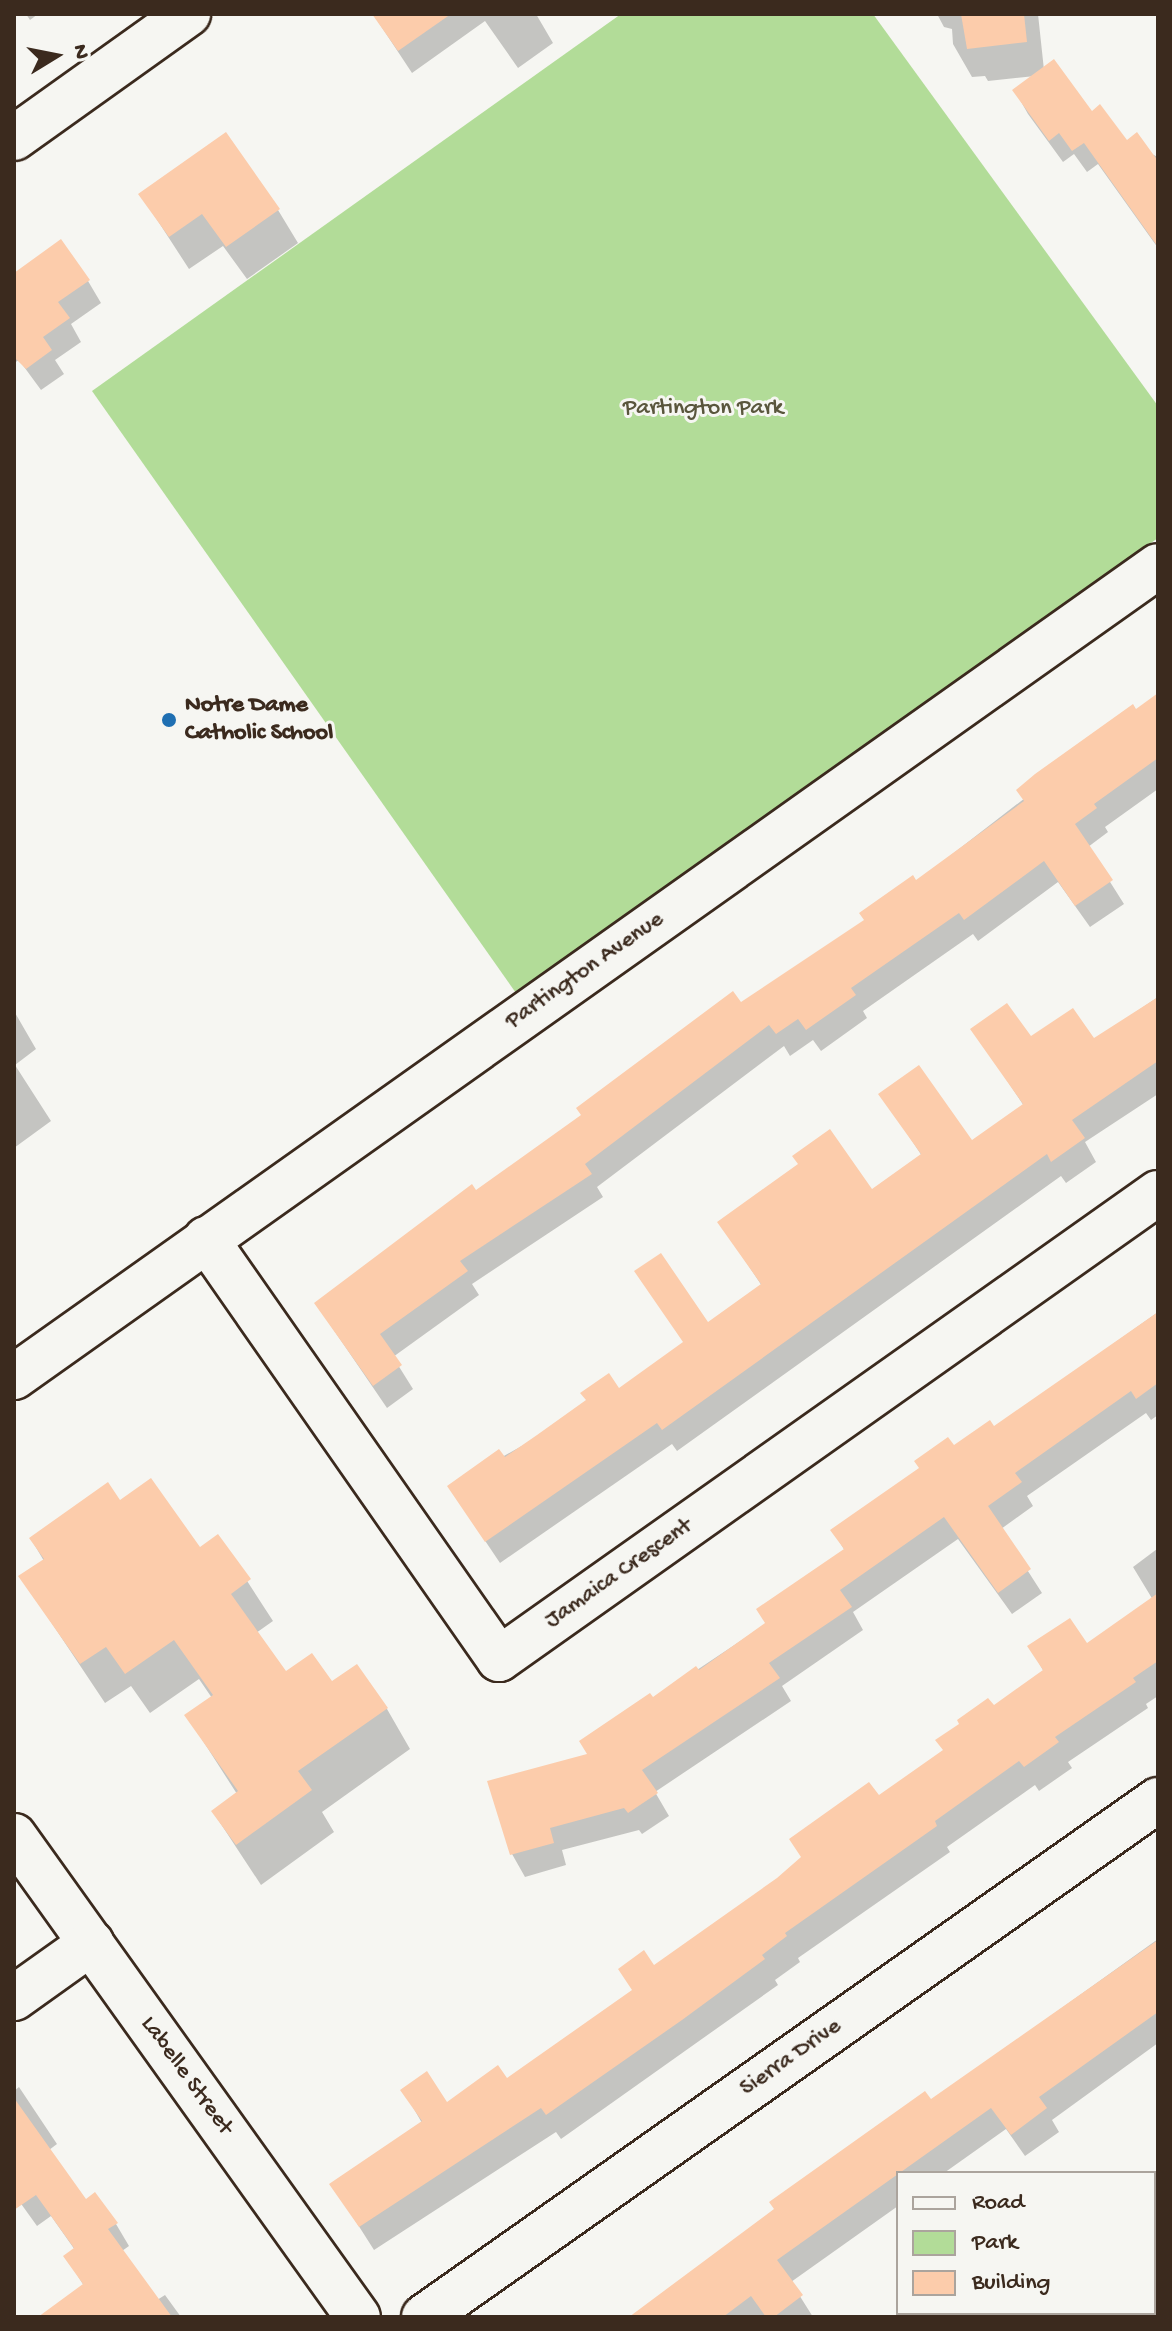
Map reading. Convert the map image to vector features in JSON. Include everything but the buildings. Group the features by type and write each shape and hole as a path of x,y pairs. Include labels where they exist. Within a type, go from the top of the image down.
{"street":[{"path":"14,138 188,14"},
{"name":"Partington Avenue","path":"14,1377 1158,566"},
{"name":"Jamaica Crescent","path":"206,1239 499,1659 1158,1193"},
{"name":"Sierra Drive","path":"424,2317 1158,1800"},
{"name":"Labelle Street","path":"14,1836 358,2317"},
{"path":"14,1998 91,1943"}],"green space":[{"name":"Partington Park","path":"621,14 873,14 1158,406 1158,538 516,993 92,391"}],"place":[{"name":"Notre Dame Catholic School","path":"169,720"}]}
